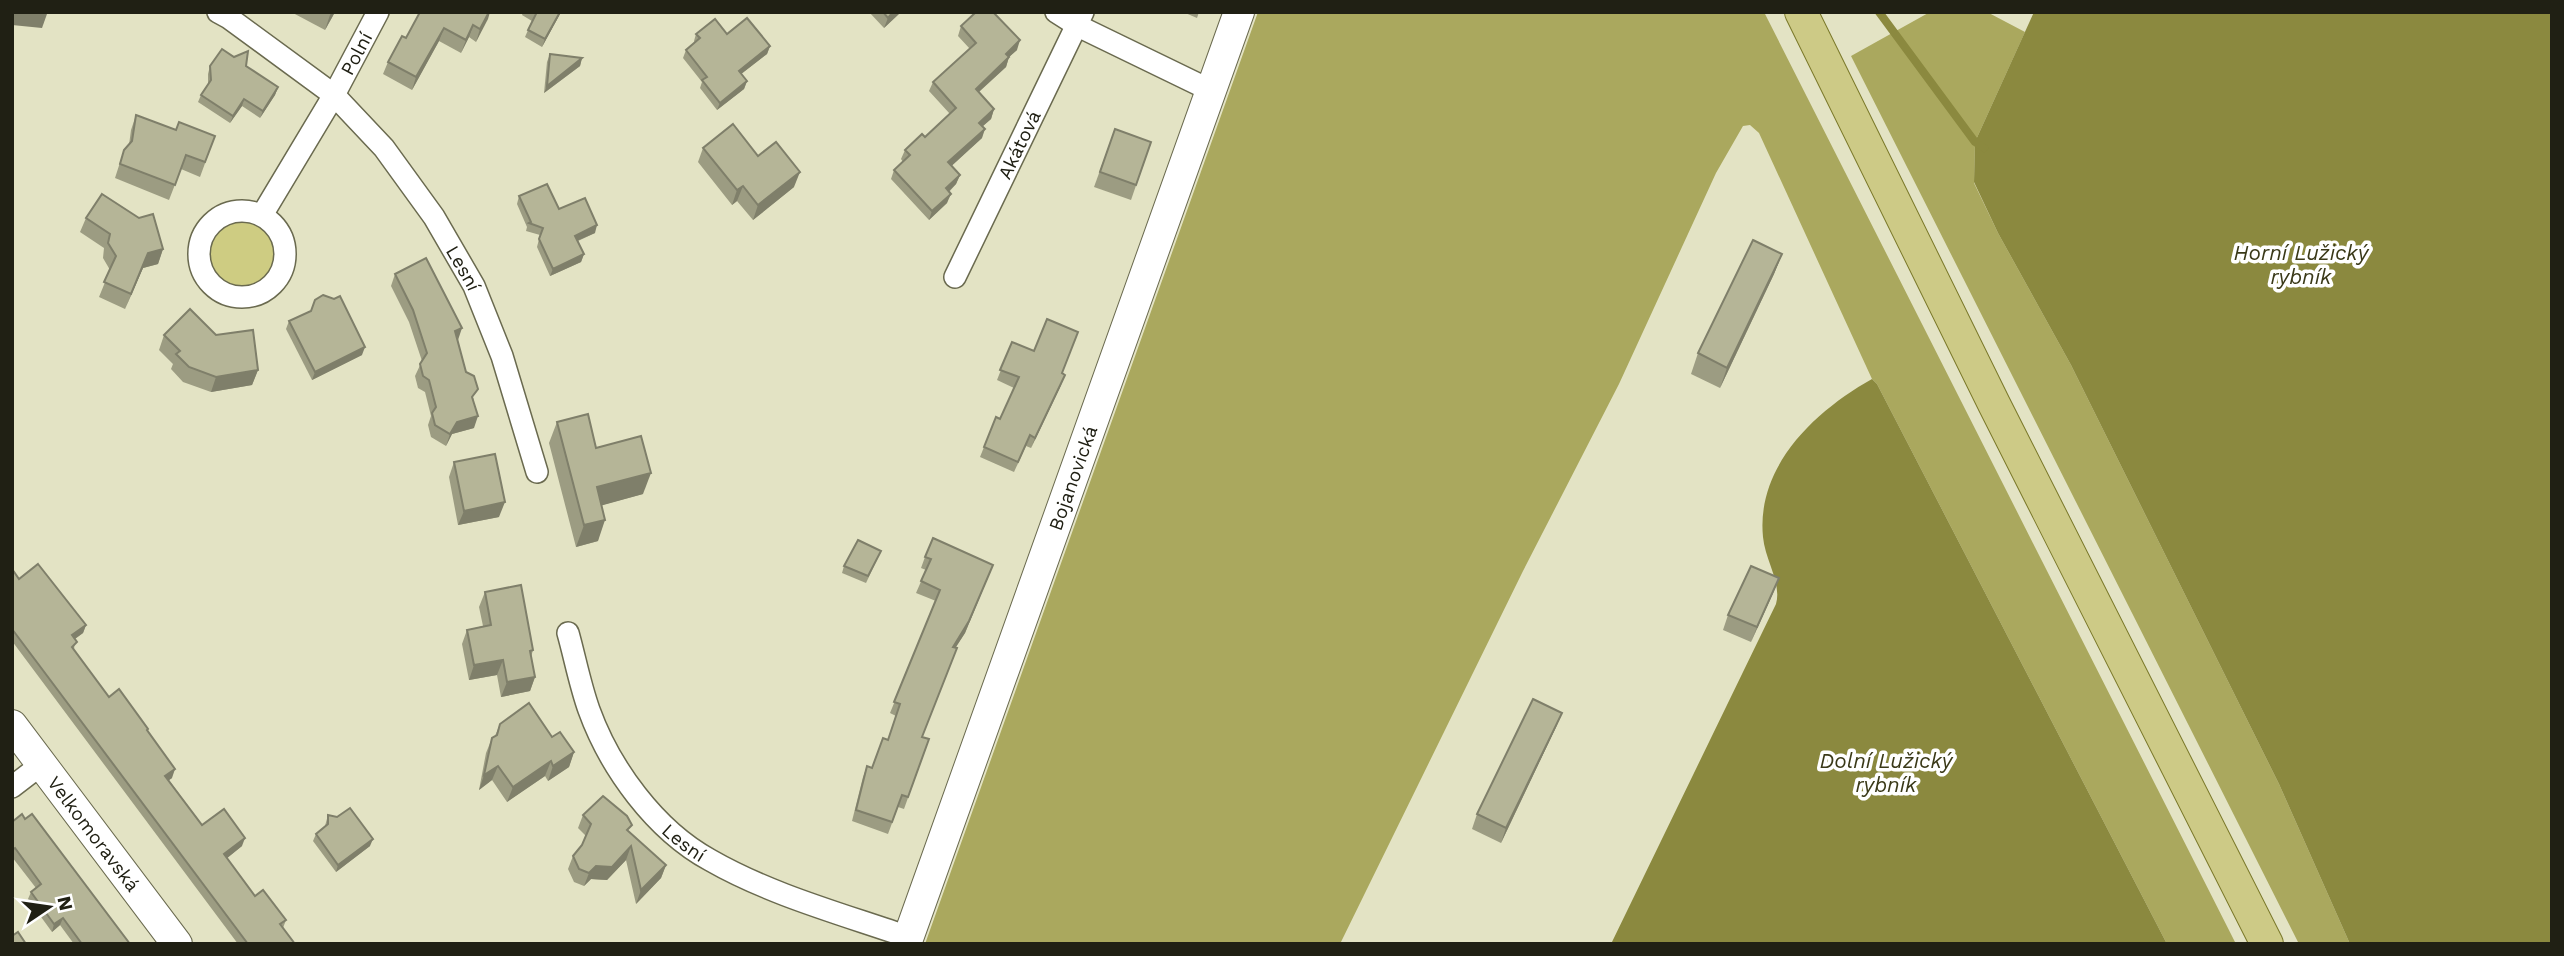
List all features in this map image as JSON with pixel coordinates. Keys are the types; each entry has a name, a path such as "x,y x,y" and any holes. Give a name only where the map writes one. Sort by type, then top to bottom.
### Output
{"main road":[{"path":"1801,12 1994,404 2267,944"}],"street":[{"name":"Lesní","path":"218,12 334,95 384,148 434,217 474,286 502,356 537,472"},
{"name":"Polní","path":"334,95 378,12"},
{"path":"1056,12 1080,19 1212,91"},
{"name":"Bojanovická","path":"907,940 1239,12"},
{"name":"Akátová","path":"955,277 1080,19"},
{"path":"262,215 334,95"},
{"path":"248,211 262,215 275,226 283,239 284,265 278,279 268,290 251,297 236,298 221,293 204,277 198,257 200,242 206,229 217,218 231,212 248,211"},
{"name":"Lesní","path":"568,633 589,709 604,743 621,773 649,809 677,837 708,860 760,885 907,940"},
{"name":"Velkomoravská","path":"12,725 177,944"},
{"path":"12,787 43,764"}],"shaded area":[{"path":"1258,12 1764,12 2236,944 2167,944 1877,384 1872,379 1759,133 1750,125 1743,126 1716,173 1619,384 1523,571 1340,944 925,944"},
{"path":"1930,12 1987,12 2025,32 1975,142 1974,183 1998,233 2071,365 2279,784 2350,944 2299,944 1851,56"},
{"path":"250,218 269,228 277,240 277,268 269,280 257,288 236,290 217,280 209,268 207,247 217,228 229,220"}],"water":[{"name":"Horní Lužický rybník","path":"2034,12 2552,12 2552,944 2350,944 2279,784 2071,365 1998,233 1974,182 1975,142"},
{"name":"Dolní Lužický rybník","path":"1872,379 1877,384 2167,944 1611,944 1776,604 1777,588 1764,546 1763,511 1779,464 1811,424 1830,407"}],"building":[{"path":"420,12 489,12 480,29 473,25 466,40 444,28 416,77 388,62 402,36 406,38"},
{"path":"534,12 560,12 545,39 528,30 536,14"},
{"path":"976,12 993,12 1020,40 1006,54 1009,57 976,89 994,109 979,123 985,129 948,162 960,175 946,188 951,194 932,211 894,170 910,155 905,150 922,134 925,137 956,108 933,82 976,43 961,26"},
{"path":"747,18 770,46 739,71 747,81 720,103 702,80 707,77 686,50 700,38 696,34 715,19 727,34"},
{"path":"222,49 234,57 248,51 246,66 278,87 263,111 244,99 233,116 201,95 211,80 210,66"},
{"path":"550,54 582,58 547,86"},
{"path":"136,115 176,130 179,122 215,136 205,162 186,155 175,185 120,164 124,150 132,141"},
{"path":"733,124 758,156 776,142 800,172 758,205 743,186 737,190 703,148"},
{"path":"1115,129 1151,142 1136,185 1100,172"},
{"path":"547,184 559,209 585,198 597,225 575,236 584,254 553,269 539,239 543,228 529,223 531,222 519,196"},
{"path":"102,194 139,218 153,214 163,249 148,253 131,294 104,282 116,256 108,243 110,234 86,218"},
{"path":"1753,240 1782,254 1727,368 1698,353"},
{"path":"426,258 462,328 455,331 466,372 474,376 478,389 472,397 478,416 457,422 450,434 435,425 432,413 436,407 429,380 423,376 420,364 427,353 413,310 395,274"},
{"path":"323,295 334,299 340,296 365,347 315,372 289,321 311,311 315,300"},
{"path":"190,309 216,335 253,330 258,370 216,377 189,367 176,354 180,351 164,335"},
{"path":"1047,319 1078,332 1062,373 1065,375 1035,438 1030,435 1018,462 984,447 996,417 1000,419 1019,377 1000,370 1012,342 1034,351"},
{"path":"588,414 596,448 641,436 651,473 597,487 605,520 584,525 557,422"},
{"path":"495,454 505,502 464,511 454,462"},
{"path":"933,538 993,565 969,621 953,647 957,648 922,737 929,739 908,797 902,795 892,822 856,810 867,766 872,768 883,738 888,740 900,704 894,702 940,590 921,581 931,559 925,557"},
{"path":"858,540 881,551 868,576 844,566"},
{"path":"38,564 86,625 72,635 77,642 72,647 109,697 119,689 175,769 165,776 202,825 224,809 245,838 224,854 255,896 263,890 286,920 280,924 295,944 248,944 12,629 12,569 19,579"},
{"path":"1751,566 1779,578 1757,627 1728,615"},
{"path":"521,585 535,677 507,682 503,660 474,665 467,630 491,625 485,592"},
{"path":"1533,699 1562,713 1506,828 1477,814"},
{"path":"529,703 552,737 560,732 574,752 553,766 551,761 513,787 498,766 484,775 492,738 497,735 500,724"},
{"path":"603,796 627,816 632,825 627,830 666,865 641,890 631,846 612,867 596,866 589,873 579,869 573,856 582,845 591,824 583,815"},
{"path":"350,808 373,839 338,865 316,834 328,824 328,815 337,817"},
{"path":"22,814 25,819 32,814 130,944 82,944 63,918 54,924 31,892 41,884 15,848 12,850 12,822"},
{"path":"18,932 26,944 12,944 12,936"}],"waterway":[{"path":"1879,12 1975,142 1984,148"}]}
